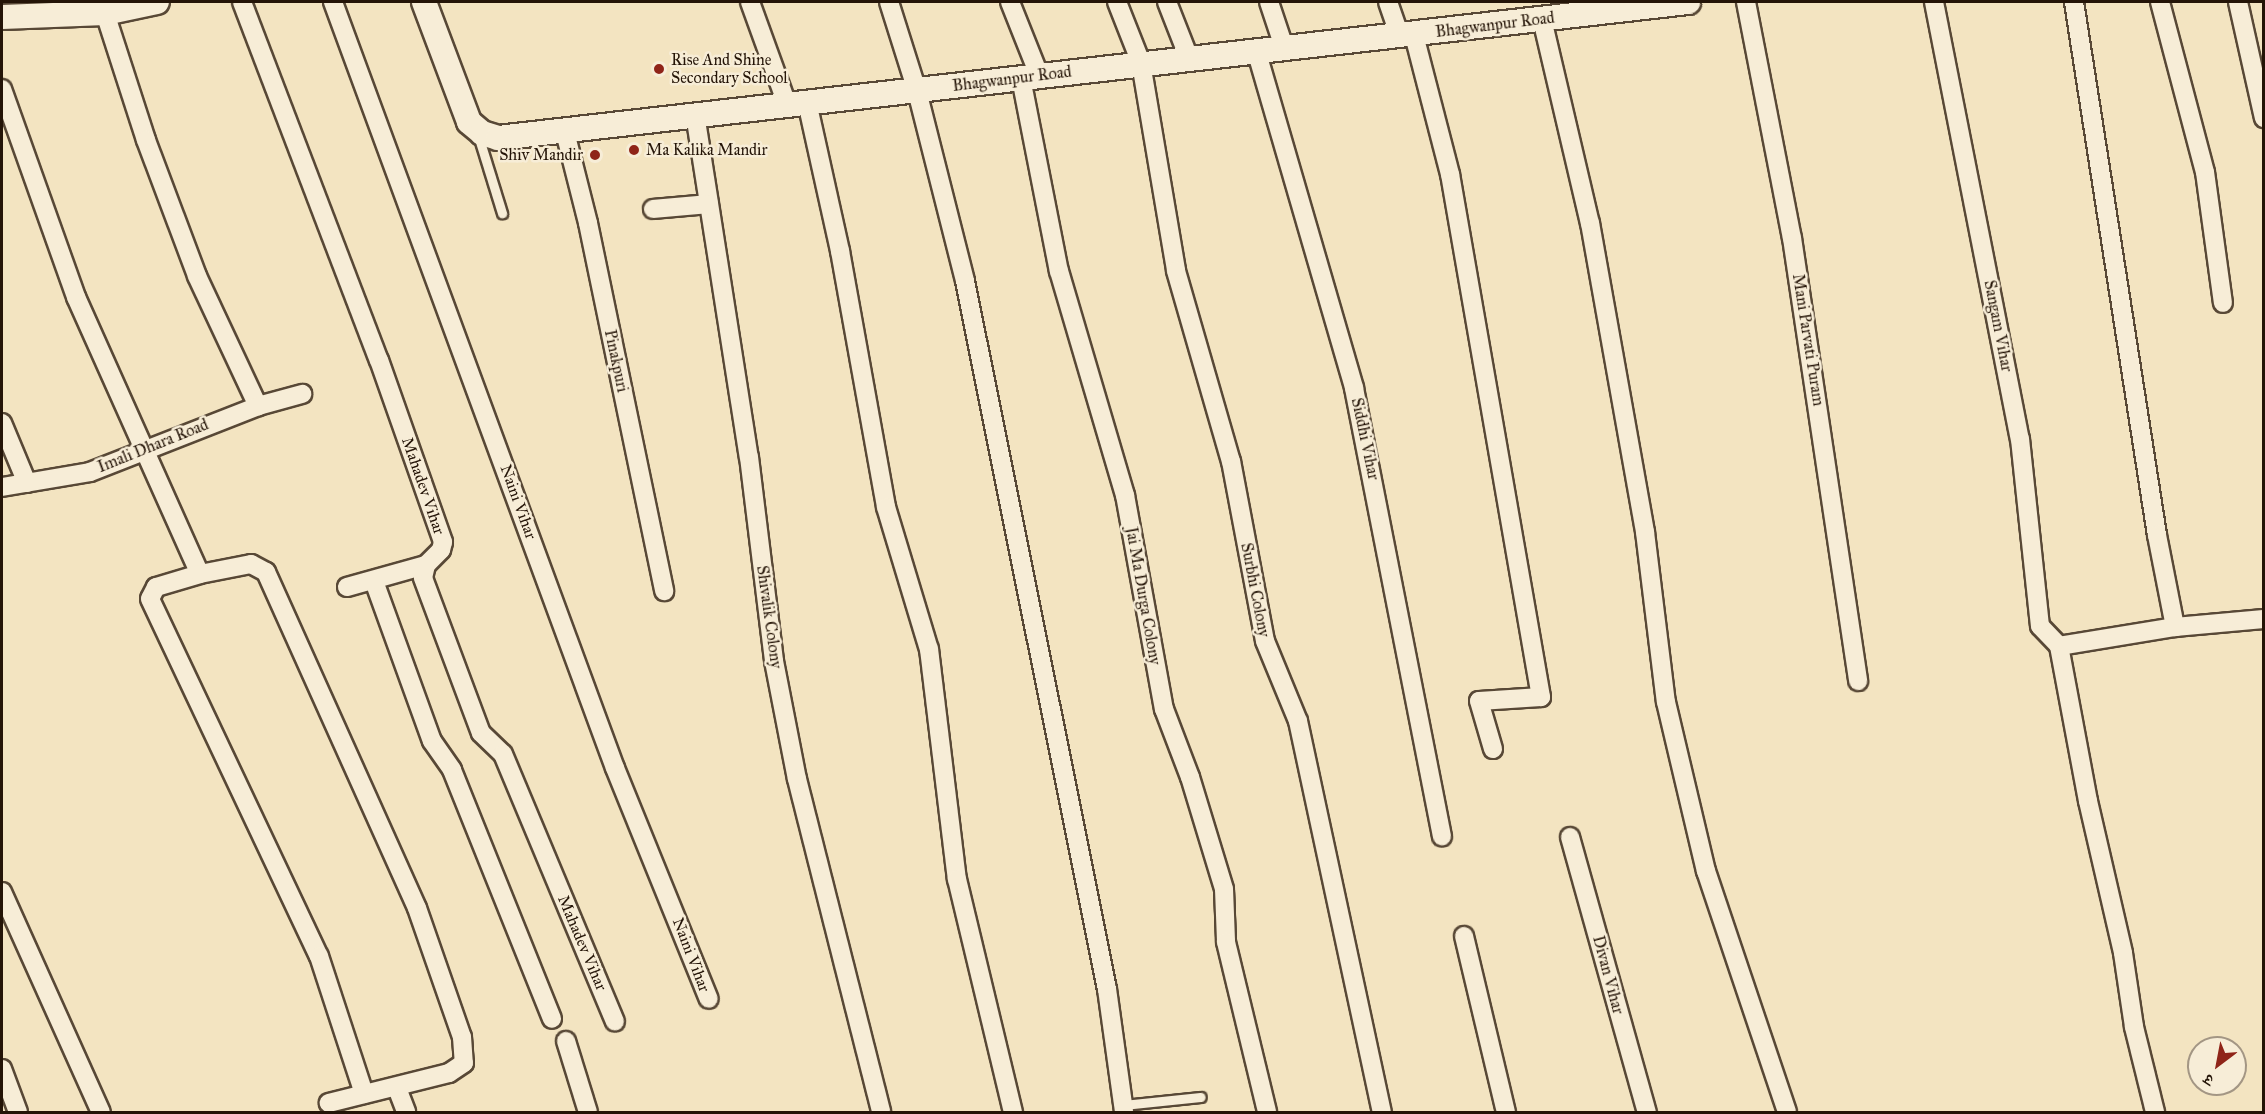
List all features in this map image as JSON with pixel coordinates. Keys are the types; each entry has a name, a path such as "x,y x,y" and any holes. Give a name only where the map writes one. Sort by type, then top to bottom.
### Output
{"street":[{"name":"Mahadev Vihar","path":"242,2 380,360 443,542 441,550 426,565 423,578 481,733 503,754 615,1022"},
{"name":"Naini Vihar","path":"333,2 615,768 709,999"},
{"path":"424,2 469,122 476,129"},
{"path":"750,2 797,103 840,251 886,507 929,649 957,879 1013,1113"},
{"path":"889,2 917,91 965,281 1107,989 1124,1109"},
{"name":"Jai Ma Durga Colony","path":"1010,2 1030,77 1059,271 1125,495 1164,709 1224,889 1226,942 1268,1113"},
{"name":"Surbhi Colony","path":"1117,2 1141,63 1176,271 1231,460 1265,641 1298,721 1382,1113"},
{"path":"1167,2 1189,58"},
{"path":"1269,2 1284,47"},
{"path":"1388,2 1407,36 1450,174 1541,697 1479,701 1493,749"},
{"name":"Bhagwanpur Road","path":"476,129 498,138 565,132 695,114 917,91 1141,63 1407,36 1547,13 1688,2"},
{"name":"Mani Parvati Puram","path":"1746,2 1792,238 1858,681"},
{"name":"Sangam Vihar","path":"1934,2 2020,439 2040,626 2059,646"},
{"path":"2074,2 2157,535 2175,627"},
{"path":"2160,2 2205,172 2223,303"},
{"path":"2238,2 2264,118"},
{"path":"2,17 105,13 143,3"},
{"path":"105,13 146,140 197,276 258,406"},
{"path":"1547,13 1590,223 1646,532 1666,702 1706,871 1787,1113"},
{"name":"Siddhi Vihar","path":"1256,50 1354,388 1442,836"},
{"path":"2,89 76,297 143,454 200,574"},
{"name":"Shivalik Colony","path":"695,114 749,457 778,683 797,779 881,1113"},
{"name":"Pinakpuri","path":"565,132 588,223 663,591"},
{"path":"653,209 709,204"},
{"name":"Imali Dhara Road","path":"2,487 90,472 143,454 258,406 302,394"},
{"path":"2,423 27,483"},
{"path":"329,1103 449,1074 464,1063 462,1037 417,908 266,572 251,564 200,574 156,587 150,599 319,956 364,1094"},
{"path":"346,587 426,565"},
{"path":"374,581 432,741 452,770 552,1019"},
{"path":"2155,1113 2134,1027 2123,953 2088,801 2059,646 2175,627 2264,619"},
{"name":"Divan Vihar","path":"1570,837 1647,1113"},
{"path":"2,892 101,1113"},
{"path":"1464,936 1506,1113"},
{"path":"566,1041 588,1113"},
{"path":"2,1069 18,1113"},
{"path":"397,1088 406,1113"}],"lane":[{"path":"476,129 502,213"},
{"path":"1124,1109 1201,1097"}],"place":[{"name":"Rise And Shine Secondary School","path":"659,69"},
{"name":"Ma Kalika Mandir","path":"634,150"},
{"name":"Shiv Mandir","path":"595,155"}]}
